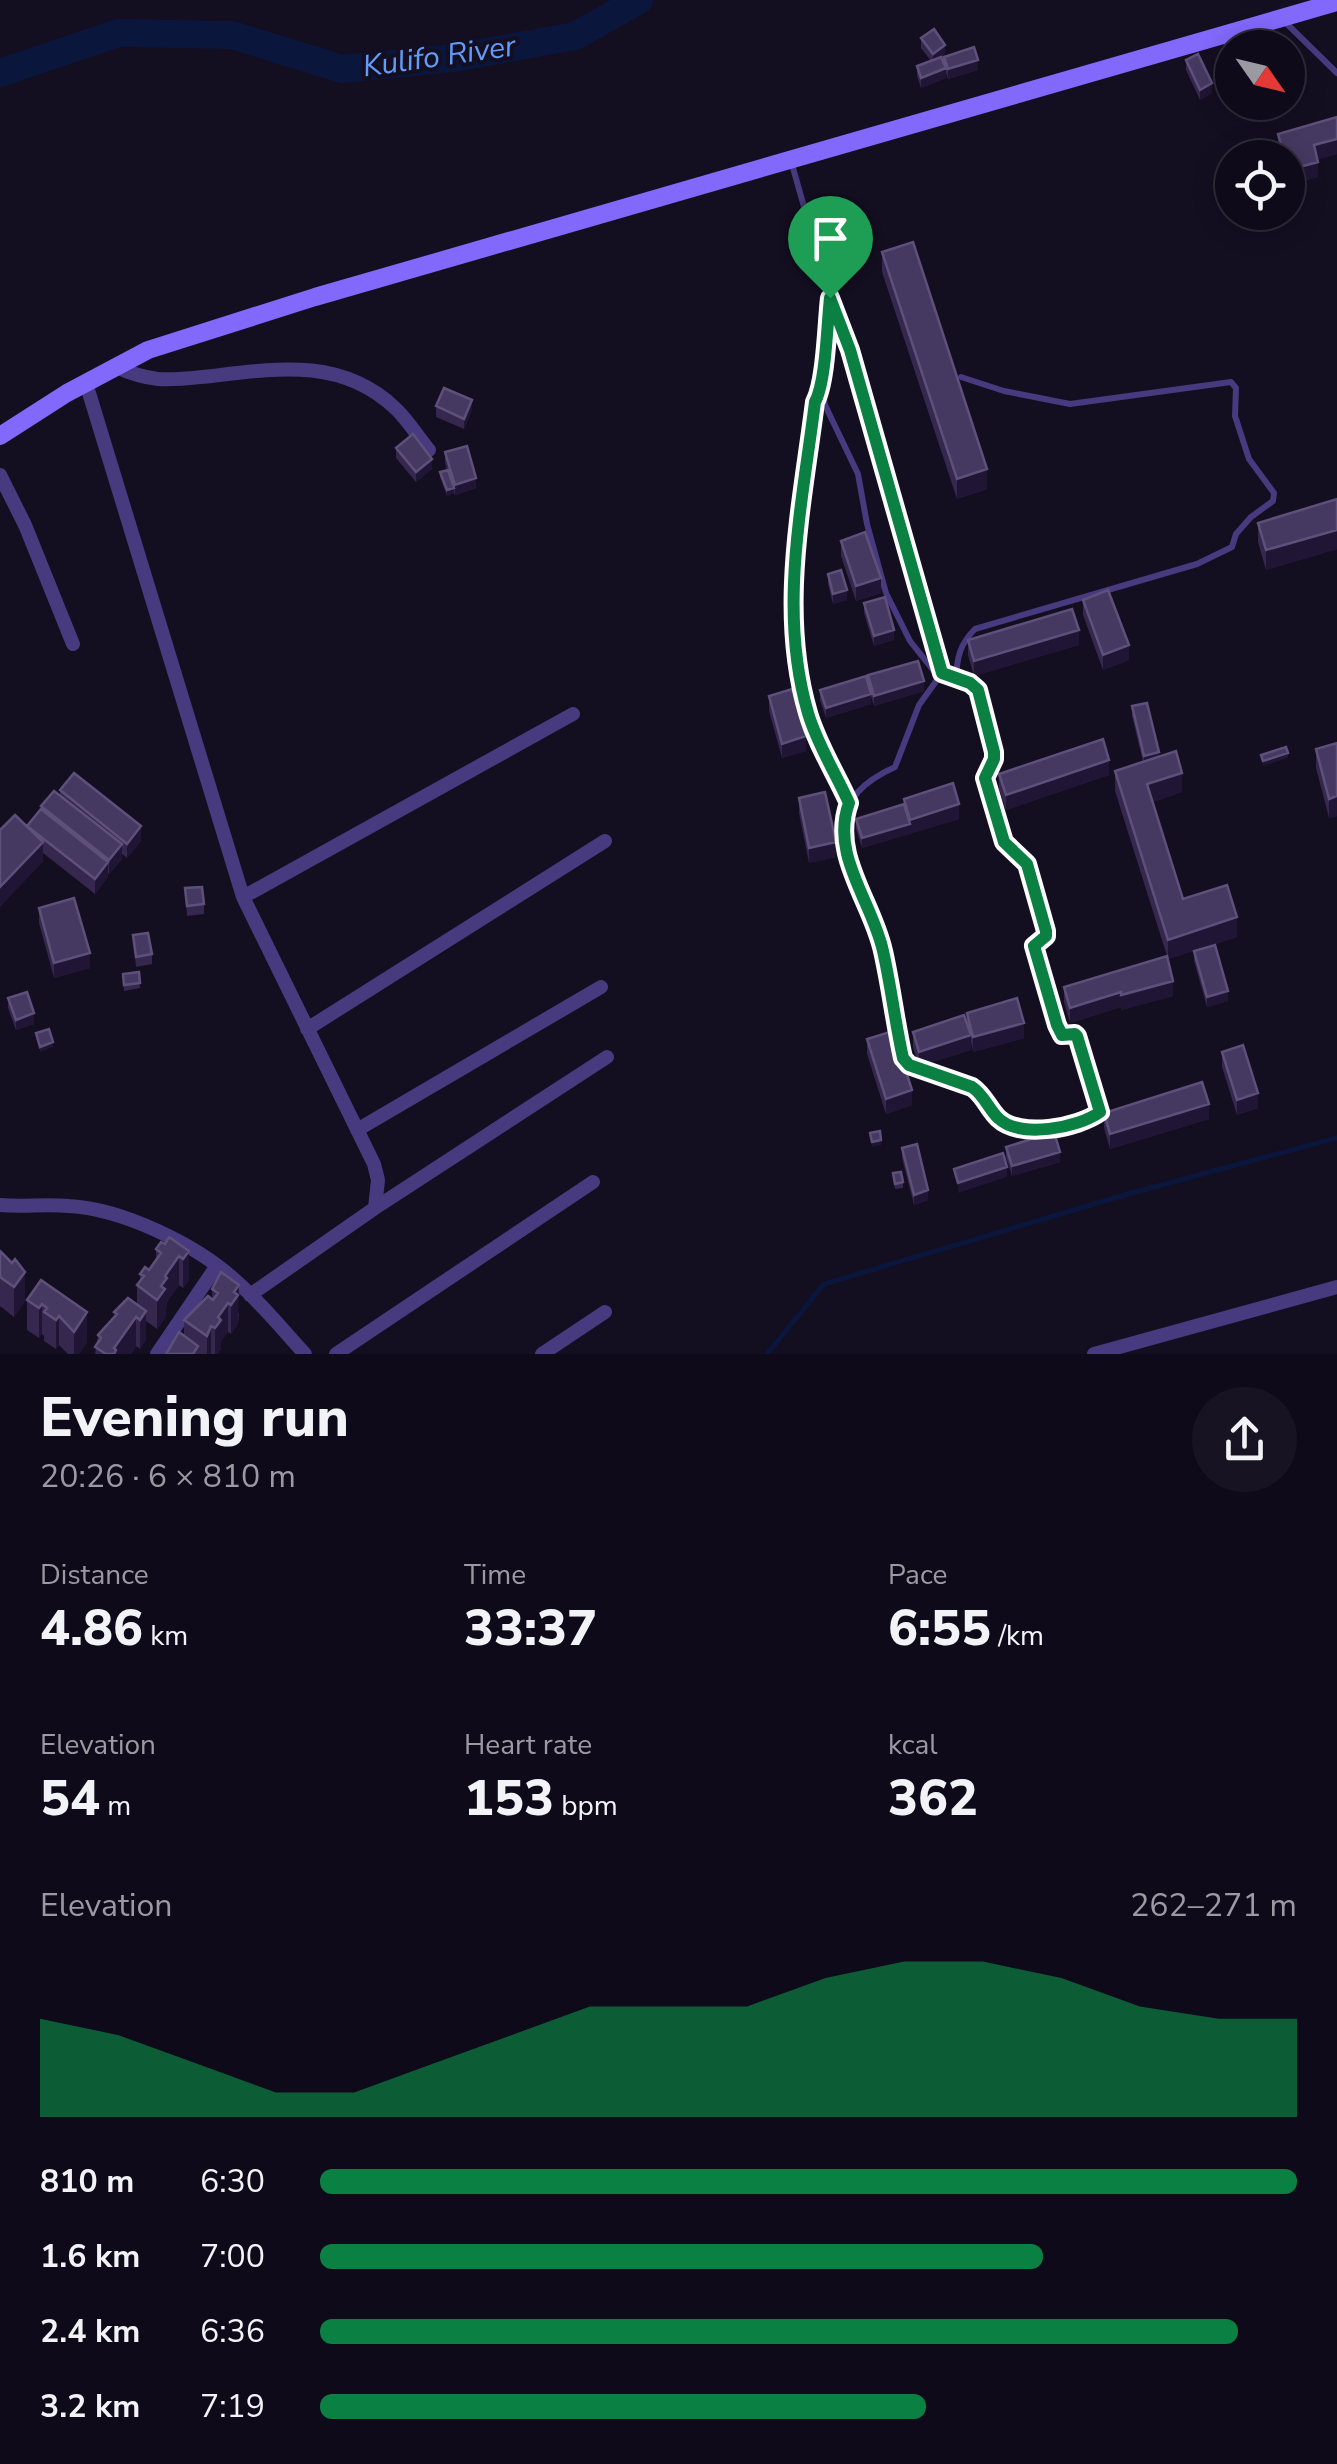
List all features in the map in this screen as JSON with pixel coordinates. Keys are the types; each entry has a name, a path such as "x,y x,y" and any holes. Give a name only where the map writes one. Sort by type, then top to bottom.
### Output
{"street":[{"path":"0,436 114,366 148,350 315,297 1337,2"},
{"path":"114,366 142,379 175,380 300,367 344,377 367,386 396,409 429,450"},
{"path":"86,383 243,896 357,1130 378,1180 375,1208"},
{"path":"0,475 25,525 73,644"},
{"path":"243,896 574,714"},
{"path":"307,1029 606,841"},
{"path":"357,1130 602,987"},
{"path":"250,1295 375,1208 607,1058"},
{"path":"336,1354 593,1182"},
{"path":"0,1205 70,1206 126,1216 235,1279 305,1354"},
{"path":"157,1354 216,1267"},
{"path":"1094,1354 1337,1287"},
{"path":"542,1354 605,1312"}],"lane":[{"path":"1282,19 1337,74"},
{"path":"791,160 942,673"},
{"path":"830,298 820,374 822,388 836,432 858,474 886,593 910,641 933,670 942,673 956,678 978,690 994,759 985,778 1004,842 1027,864 1046,931 1034,950 1057,1025 1062,1035 1077,1036 1100,1112 1050,1130 1008,1124 972,1087 918,1069 903,1058 882,948 845,850 842,822 849,803 860,786 895,767 919,705 942,673"},
{"path":"956,678 963,642 975,629 1220,554 1232,547 1236,534 1251,518 1273,502 1274,493 1249,460 1235,416 1236,388 1231,382 1070,404 1004,392 961,377"},
{"path":"822,388 815,402 798,526 793,645 808,716 849,803"}],"building":[{"path":"934,29 945,45 933,54 921,38"},
{"path":"974,47 978,60 948,69 944,57"},
{"path":"1198,54 1212,83 1200,90 1186,60"},
{"path":"941,57 946,68 921,78 917,66"},
{"path":"1337,117 1337,139 1314,145 1318,162 1305,165 1305,140 1280,140 1278,134"},
{"path":"913,242 987,469 957,479 882,252"},
{"path":"444,388 472,400 464,419 436,406"},
{"path":"413,434 432,459 416,472 396,448"},
{"path":"467,446 476,478 455,485 445,452"},
{"path":"448,470 454,488 447,490 440,472"},
{"path":"1337,499 1337,530 1266,550 1258,523"},
{"path":"865,532 881,578 856,586 841,541"},
{"path":"841,570 847,590 833,594 828,574"},
{"path":"1108,590 1129,645 1103,655 1083,600"},
{"path":"885,597 894,630 874,636 864,603"},
{"path":"1072,609 1079,630 974,661 968,640"},
{"path":"918,661 924,681 874,696 868,675"},
{"path":"866,676 871,694 826,708 820,690"},
{"path":"792,689 806,736 782,744 769,696"},
{"path":"1147,703 1159,752 1144,756 1132,706"},
{"path":"1103,739 1109,760 1006,795 999,774"},
{"path":"1337,743 1337,796 1329,799 1316,749"},
{"path":"1286,747 1288,753 1263,761 1261,755"},
{"path":"1176,751 1182,773 1147,784 1183,899 1227,885 1237,917 1168,940 1115,771"},
{"path":"74,773 141,826 127,844 60,790"},
{"path":"953,783 959,804 910,820 904,799"},
{"path":"54,791 122,844 109,860 41,806"},
{"path":"825,792 836,842 809,848 799,798"},
{"path":"904,804 910,824 862,838 856,819"},
{"path":"41,809 108,862 95,879 27,826"},
{"path":"15,815 43,842 0,887 0,830"},
{"path":"202,887 204,904 187,906 185,888"},
{"path":"74,898 90,953 54,963 39,908"},
{"path":"148,933 152,954 136,957 133,935"},
{"path":"1215,945 1228,991 1207,997 1194,951"},
{"path":"1167,956 1173,981 1070,1008 1064,987"},
{"path":"139,972 140,983 124,985 123,974"},
{"path":"27,992 34,1013 16,1020 8,998"},
{"path":"1017,998 1024,1023 973,1037 967,1013"},
{"path":"964,1015 971,1035 919,1052 913,1032"},
{"path":"49,1029 53,1042 40,1047 36,1033"},
{"path":"893,1031 912,1090 886,1099 867,1039"},
{"path":"1243,1045 1258,1093 1237,1100 1222,1052"},
{"path":"1202,1082 1209,1104 1110,1134 1104,1113"},
{"path":"880,1131 881,1140 872,1142 870,1133"},
{"path":"1054,1132 1060,1152 1012,1166 1006,1147"},
{"path":"917,1144 928,1190 914,1195 902,1148"},
{"path":"1003,1153 1007,1167 958,1183 954,1169"},
{"path":"901,1172 903,1182 895,1184 893,1173"},
{"path":"169,1237 189,1251 183,1259 179,1256 165,1276 161,1286 165,1289 157,1300 137,1285 145,1267 149,1270 161,1253 156,1249"},
{"path":"0,1251 12,1263 15,1259 25,1272 14,1287 0,1277"},
{"path":"221,1272 239,1285 234,1292 238,1295 231,1305 228,1303 218,1317 221,1320 215,1328 211,1326 207,1336 184,1320 208,1296 213,1300 218,1293 212,1289"},
{"path":"41,1280 87,1312 74,1332 59,1316 56,1320 44,1312 47,1308 42,1304 39,1308 27,1300"},
{"path":"128,1298 146,1311 140,1320 136,1317 114,1348 114,1354 106,1354 95,1347 101,1338 98,1335"},
{"path":"179,1332 198,1346 193,1354 166,1354"}],"waterway":[{"name":"Kulifo River","path":"0,73 118,33 232,35 342,69 453,58 575,36 639,0"},
{"path":"767,1354 824,1284 1128,1194 1337,1138"}],"route":[{"path":"830,298 850,350 942,673 970,683 978,690 983,705 994,752 985,778 1004,842 1027,864 1046,931 1046,936 1034,946 1057,1025 1062,1035 1077,1036 1100,1112 1068,1126 1050,1130 1008,1124 972,1087 909,1065 903,1058 882,948 845,850 842,822 849,803 808,716 793,645 798,526 815,402 822,388 820,374 830,298"}]}
